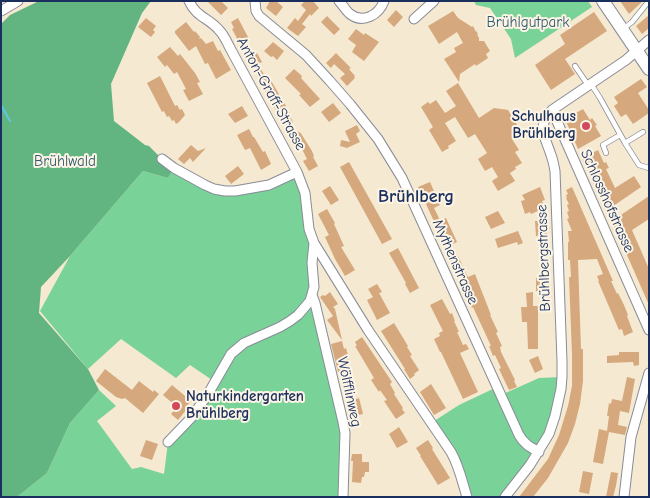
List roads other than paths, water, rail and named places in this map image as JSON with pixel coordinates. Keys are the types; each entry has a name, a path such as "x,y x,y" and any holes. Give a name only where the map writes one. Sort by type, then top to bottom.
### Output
{"main road":[{"path":"603,1 649,69"}],"street":[{"path":"1,10 18,1"},
{"name":"Anton-Graff-Strasse","path":"189,1 197,13 219,29 297,172 305,193 309,229 314,243"},
{"name":"Mythenstrasse","path":"255,1 256,11 259,16 306,55 350,104 378,139 402,178 522,442 539,452"},
{"path":"339,1 350,14 362,18 368,18 377,12 382,7 384,1"},
{"path":"414,19 434,1"},
{"path":"552,110 626,60 649,40"},
{"name":"Brühlbergstrasse","path":"505,497 530,465 549,434 555,416 562,378 555,171 552,156 542,132 544,120 552,110"},
{"name":"Schlosshofstrasse","path":"552,110 649,330"},
{"path":"162,159 205,185 225,191 269,185 297,172"},
{"path":"314,243 368,330 451,452 456,461 467,497"},
{"name":"Wölfflinweg","path":"314,243 312,263 314,287 312,295 344,422 343,497"},
{"path":"168,442 191,418 208,394 231,354 244,343 290,321 304,308 312,295"},
{"path":"624,497 631,437 649,373"}],"lane":[{"path":"622,30 632,22 649,1"},
{"path":"575,66 600,98 625,144 639,165 649,168"},
{"path":"625,144 643,132"},
{"path":"606,153 603,145 620,135"}],"waterway":[{"path":"1,105 10,121"}],"place":[{"name":"Schulhaus Brühlberg","path":"586,126"},
{"name":"Naturkindergarten Brühlberg","path":"176,406"}],"district":[{"name":"Brühlberg","path":"416,197"}],"park label":[{"name":"Brühlgutpark","path":"528,23"},
{"name":"Brühlwald","path":"65,162"}]}
